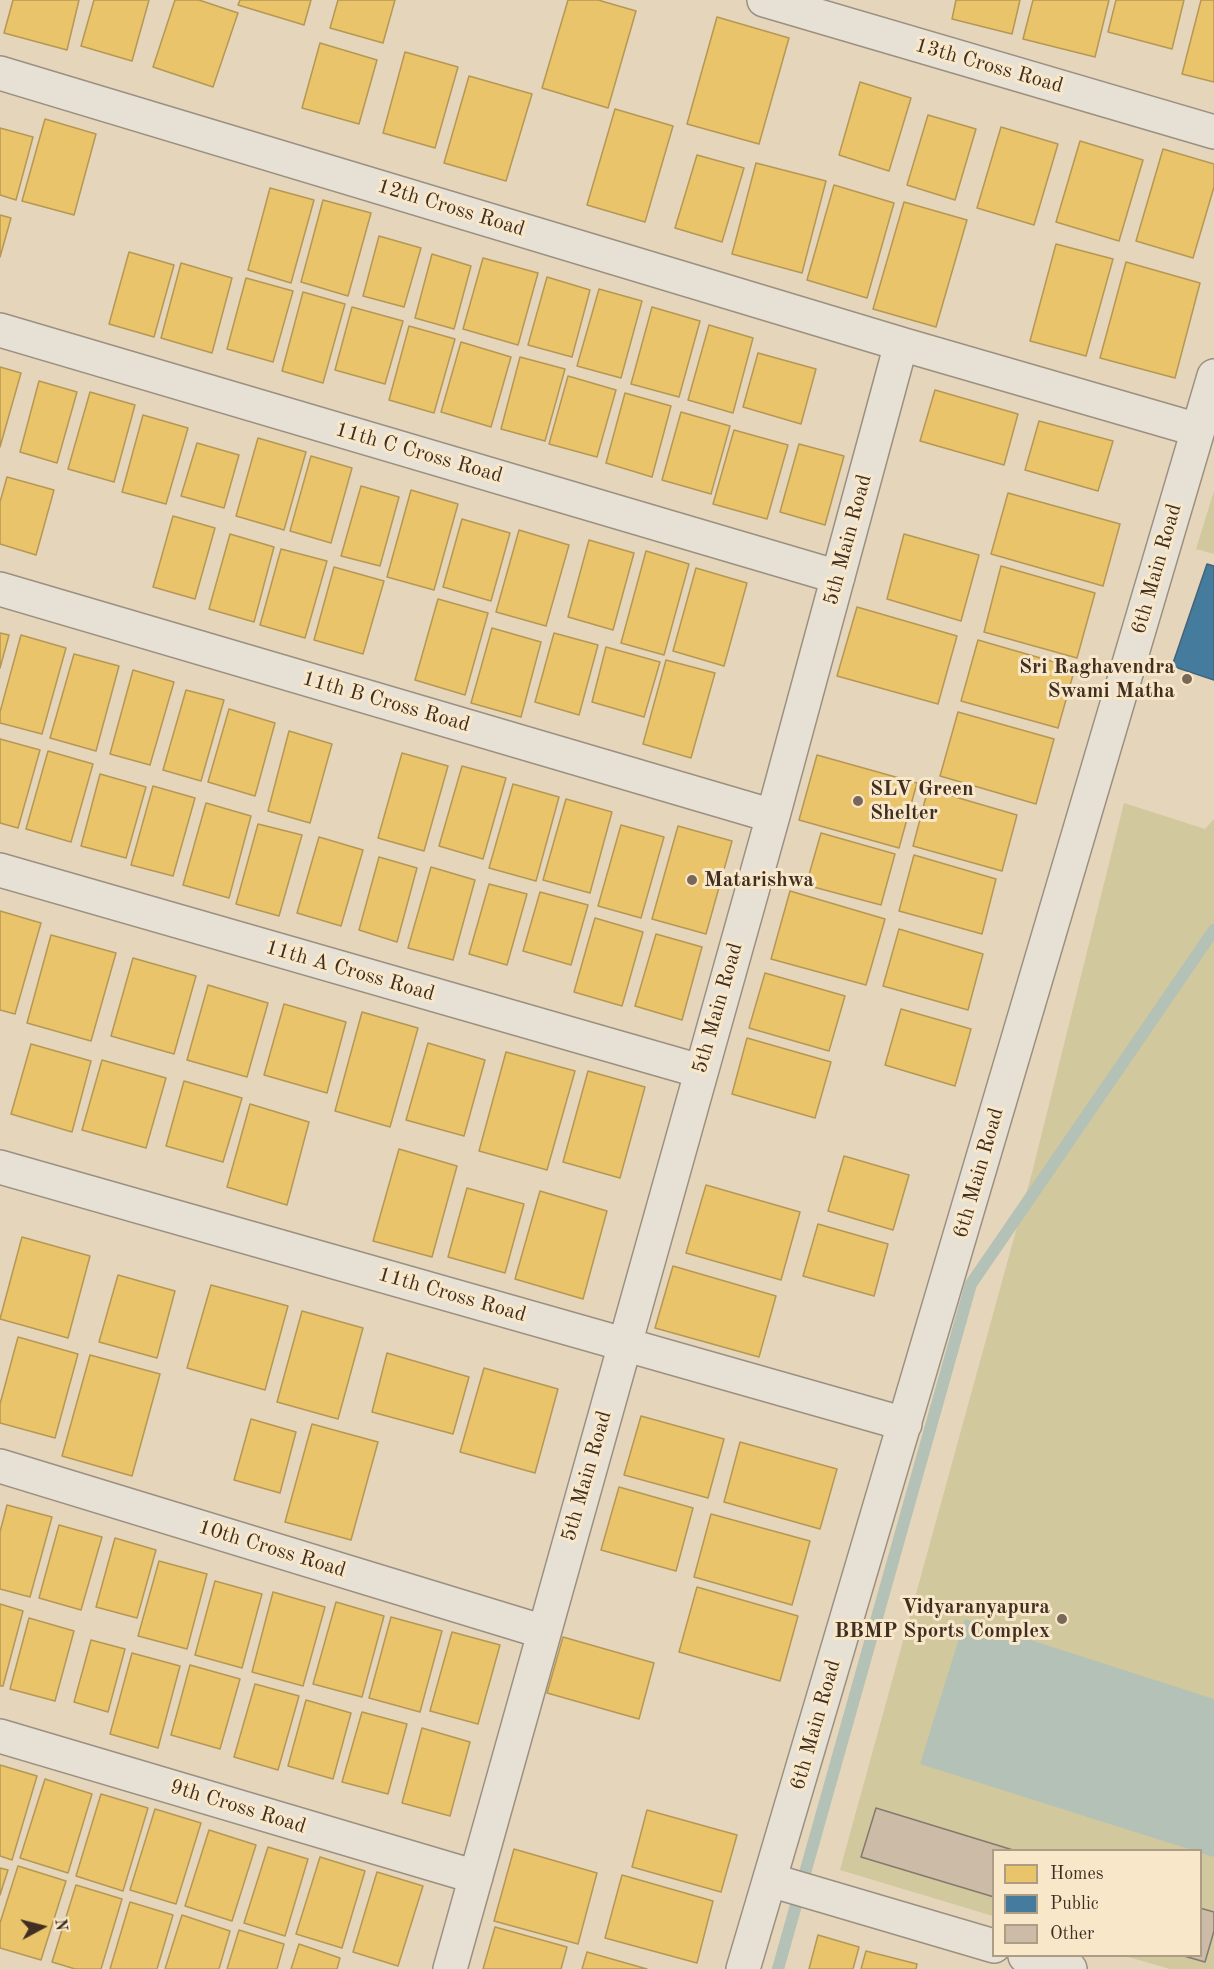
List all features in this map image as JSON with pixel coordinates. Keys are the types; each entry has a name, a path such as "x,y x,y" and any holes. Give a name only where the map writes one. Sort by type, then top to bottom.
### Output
{"street":[{"name":"13th Cross Road","path":"764,0 1214,132"},
{"name":"12th Cross Road","path":"0,72 901,344"},
{"name":"11th C Cross Road","path":"0,330 838,577"},
{"path":"901,344 1198,430"},
{"name":"5th Main Road","path":"450,1969 773,816 901,344"},
{"name":"6th Main Road","path":"744,1969 1214,376"},
{"name":"11th B Cross Road","path":"0,589 773,816"},
{"name":"11th A Cross Road","path":"0,870 700,1071"},
{"name":"11th Cross Road","path":"0,1167 904,1424"},
{"name":"10th Cross Road","path":"0,1466 544,1632"},
{"name":"9th Cross Road","path":"0,1736 476,1877"},
{"path":"770,1880 992,1946"},
{"path":"1028,1957 1070,1969"}],"shaded area":[{"path":"1214,491 1214,554 1196,549"},
{"name":"Vidyaranyapura BBMP Sports Complex","path":"1124,803 1205,829 1214,819 1214,1969 1170,1969 1128,1957 1202,1957 1202,1849 992,1849 992,1916 840,1870 1033,1169"},
{"path":"965,1619 1214,1699 1214,1857 1202,1853 1202,1849 1189,1849 920,1764"}],"building: Homes":[{"path":"13,0 79,0 67,50 4,33"},
{"path":"94,0 149,0 132,61 81,46"},
{"path":"175,0 199,0 238,13 213,87 153,67"},
{"path":"240,0 311,0 304,25 238,5"},
{"path":"338,0 395,0 383,43 330,28"},
{"path":"568,0 598,0 636,11 608,108 542,88"},
{"path":"956,0 1020,0 1012,34 952,19"},
{"path":"1033,0 1109,0 1095,57 1023,39"},
{"path":"1116,0 1184,0 1172,49 1108,32"},
{"path":"1201,0 1214,0 1214,82 1182,74"},
{"path":"717,17 789,38 759,144 687,124"},
{"path":"320,43 377,60 359,124 302,108"},
{"path":"405,52 458,67 435,148 383,133"},
{"path":"469,76 532,94 506,181 444,163"},
{"path":"860,82 911,98 889,171 839,155"},
{"path":"615,109 673,126 645,222 587,205"},
{"path":"928,115 976,129 955,200 907,185"},
{"path":"45,119 96,134 74,215 22,201"},
{"path":"1001,127 1058,144 1034,225 977,208"},
{"path":"0,128 33,137 16,200 0,195"},
{"path":"1080,141 1143,160 1119,241 1056,222"},
{"path":"1163,149 1214,164 1214,187 1193,258 1136,241"},
{"path":"697,155 744,168 722,242 675,228"},
{"path":"756,163 826,181 802,273 732,254"},
{"path":"834,185 894,203 867,298 807,280"},
{"path":"270,188 314,200 291,283 248,270"},
{"path":"323,200 371,213 348,296 301,282"},
{"path":"904,202 967,220 936,327 873,309"},
{"path":"0,215 11,218 0,257"},
{"path":"379,236 421,248 404,307 363,296"},
{"path":"1056,244 1113,259 1086,356 1030,341"},
{"path":"129,252 174,265 154,337 109,324"},
{"path":"432,254 471,266 454,329 415,318"},
{"path":"483,258 538,273 518,345 463,329"},
{"path":"1126,262 1200,283 1175,378 1100,358"},
{"path":"181,263 232,278 212,353 161,338"},
{"path":"547,277 590,290 572,357 528,345"},
{"path":"246,278 293,291 273,362 227,349"},
{"path":"599,289 642,301 621,378 577,366"},
{"path":"303,292 345,304 323,383 282,371"},
{"path":"352,307 403,321 385,384 335,370"},
{"path":"652,307 700,321 679,397 631,384"},
{"path":"709,325 753,338 733,413 688,400"},
{"path":"409,326 455,339 434,413 389,400"},
{"path":"461,342 511,357 491,427 441,412"},
{"path":"758,353 816,369 801,424 743,407"},
{"path":"520,357 565,369 545,441 501,429"},
{"path":"0,367 21,373 0,447"},
{"path":"568,376 616,390 597,457 549,444"},
{"path":"39,381 77,392 57,463 20,452"},
{"path":"935,390 1018,414 1004,465 920,441"},
{"path":"90,392 135,405 114,482 68,469"},
{"path":"625,393 671,406 652,477 606,463"},
{"path":"681,412 730,426 711,494 662,480"},
{"path":"143,415 188,428 166,504 122,492"},
{"path":"1039,421 1113,441 1098,491 1025,470"},
{"path":"734,430 788,445 767,519 713,504"},
{"path":"258,438 306,452 284,530 236,516"},
{"path":"197,443 239,455 224,508 181,496"},
{"path":"799,444 844,456 825,525 780,512"},
{"path":"311,456 352,468 331,543 290,531"},
{"path":"7,477 54,490 36,555 0,544 0,502"},
{"path":"361,486 399,497 380,566 341,556"},
{"path":"411,490 458,504 434,590 387,577"},
{"path":"1008,493 1120,524 1103,586 991,554"},
{"path":"173,516 215,528 195,599 153,587"},
{"path":"462,519 510,533 491,601 443,587"},
{"path":"519,530 569,545 546,626 496,612"},
{"path":"230,534 274,547 254,622 209,609"},
{"path":"904,534 979,555 961,621 887,599"},
{"path":"589,540 634,553 613,630 568,617"},
{"path":"281,549 327,561 305,638 260,625"},
{"path":"646,551 689,564 664,655 621,643"},
{"path":"1001,566 1095,593 1077,658 984,632"},
{"path":"334,567 384,581 363,654 314,640"},
{"path":"696,568 747,583 724,666 673,651"},
{"path":"438,599 488,613 465,695 415,680"},
{"path":"857,607 957,636 938,704 837,676"},
{"path":"492,628 541,642 521,717 471,703"},
{"path":"0,633 9,635 0,668"},
{"path":"554,633 598,645 579,715 535,702"},
{"path":"21,635 66,648 42,734 0,723 0,712"},
{"path":"978,640 1075,668 1058,728 961,701"},
{"path":"606,647 660,662 644,717 592,702"},
{"path":"74,654 119,666 96,751 50,738"},
{"path":"666,660 715,673 691,758 643,744"},
{"path":"133,670 174,682 150,765 110,754"},
{"path":"186,690 224,700 201,781 163,770"},
{"path":"229,709 275,723 255,796 208,782"},
{"path":"958,712 1054,739 1036,804 940,776"},
{"path":"289,731 332,744 310,823 268,811"},
{"path":"0,739 40,750 18,828 0,823"},
{"path":"48,751 93,764 71,842 26,829"},
{"path":"402,753 448,766 424,851 378,838"},
{"name":"SLV Green Shelter","path":"817,755 917,783 899,848 799,820"},
{"path":"462,766 506,778 483,859 439,846"},
{"path":"100,774 146,787 126,858 81,846"},
{"path":"513,784 559,797 536,881 489,868"},
{"path":"153,786 195,798 173,876 131,865"},
{"path":"928,789 1017,815 1002,871 913,846"},
{"path":"566,799 612,812 590,893 543,880"},
{"path":"206,803 251,816 229,898 183,885"},
{"path":"258,824 302,835 279,916 236,904"},
{"path":"621,825 664,837 641,918 598,906"},
{"name":"Matarishwa","path":"678,826 732,841 706,934 652,919"},
{"path":"821,833 895,854 881,905 806,885"},
{"path":"319,837 363,850 341,926 297,913"},
{"path":"914,855 996,879 982,934 899,911"},
{"path":"379,857 417,868 397,942 359,930"},
{"path":"431,867 475,880 453,960 408,948"},
{"path":"489,884 527,894 507,965 469,954"},
{"path":"790,891 885,919 866,985 771,959"},
{"path":"540,892 588,905 571,965 523,951"},
{"path":"0,911 41,923 15,1014 0,1010"},
{"path":"595,918 643,932 622,1006 574,992"},
{"path":"899,929 983,954 968,1010 883,986"},
{"path":"656,934 702,947 682,1020 635,1006"},
{"path":"51,935 116,953 91,1041 27,1023"},
{"path":"133,958 196,976 174,1054 111,1036"},
{"path":"765,973 845,996 829,1051 749,1028"},
{"path":"208,985 268,1003 247,1077 187,1060"},
{"path":"284,1004 346,1022 327,1093 264,1075"},
{"path":"901,1009 971,1029 955,1086 885,1065"},
{"path":"362,1012 418,1028 390,1127 335,1111"},
{"path":"747,1038 831,1062 815,1118 732,1094"},
{"path":"428,1043 485,1060 464,1136 406,1120"},
{"path":"31,1044 91,1061 72,1132 11,1114"},
{"path":"506,1052 575,1071 547,1170 479,1151"},
{"path":"102,1060 166,1078 146,1148 82,1130"},
{"path":"588,1071 645,1087 620,1178 563,1162"},
{"path":"184,1081 242,1098 223,1162 166,1146"},
{"path":"250,1104 309,1122 287,1205 227,1187"},
{"path":"399,1149 457,1166 432,1257 373,1241"},
{"path":"844,1156 909,1175 893,1230 828,1211"},
{"path":"706,1185 800,1212 781,1280 686,1253"},
{"path":"467,1188 524,1204 505,1273 448,1257"},
{"path":"540,1191 607,1211 583,1299 515,1279"},
{"path":"818,1224 888,1244 874,1296 803,1276"},
{"path":"22,1237 90,1256 68,1338 0,1319"},
{"path":"673,1266 776,1296 759,1357 655,1328"},
{"path":"118,1275 175,1291 157,1358 99,1342"},
{"path":"211,1285 288,1306 265,1390 187,1368"},
{"path":"302,1311 363,1328 338,1419 277,1402"},
{"path":"18,1337 78,1354 55,1438 0,1423 0,1404"},
{"path":"387,1353 469,1377 453,1434 372,1412"},
{"path":"90,1355 160,1374 132,1476 62,1456"},
{"path":"484,1368 558,1389 535,1473 460,1452"},
{"path":"641,1416 724,1439 708,1498 624,1475"},
{"path":"251,1419 296,1432 280,1493 234,1480"},
{"path":"312,1424 378,1442 351,1540 285,1522"},
{"path":"740,1442 837,1469 820,1529 724,1502"},
{"path":"619,1487 693,1508 676,1571 601,1550"},
{"path":"7,1505 52,1517 30,1597 0,1589 0,1532"},
{"path":"711,1514 810,1541 792,1605 694,1577"},
{"path":"59,1525 102,1537 81,1610 39,1598"},
{"path":"115,1538 156,1550 137,1618 96,1607"},
{"path":"159,1561 207,1574 187,1649 138,1636"},
{"path":"215,1581 262,1594 242,1668 195,1655"},
{"path":"697,1587 798,1616 780,1681 679,1652"},
{"path":"273,1592 325,1607 303,1686 252,1672"},
{"path":"336,1602 384,1616 362,1697 313,1684"},
{"path":"0,1604 23,1611 3,1686 0,1686"},
{"path":"391,1617 442,1631 420,1712 369,1698"},
{"path":"29,1618 74,1631 55,1701 10,1689"},
{"path":"452,1632 500,1645 478,1724 430,1711"},
{"path":"563,1637 654,1663 639,1719 547,1693"},
{"path":"91,1640 125,1649 108,1712 74,1702"},
{"path":"132,1653 180,1666 158,1748 110,1734"},
{"path":"190,1665 240,1679 220,1749 171,1735"},
{"path":"255,1684 299,1696 278,1770 234,1757"},
{"path":"306,1700 351,1713 333,1779 288,1766"},
{"path":"362,1712 407,1724 388,1794 342,1782"},
{"path":"422,1728 470,1742 450,1816 402,1803"},
{"path":"0,1765 37,1776 12,1860 0,1856"},
{"path":"45,1779 92,1794 68,1873 20,1858"},
{"path":"101,1794 148,1808 123,1891 76,1876"},
{"path":"155,1809 201,1823 176,1904 130,1890"},
{"path":"647,1810 737,1835 721,1892 632,1867"},
{"path":"209,1830 256,1845 232,1921 185,1906"},
{"path":"268,1847 308,1859 285,1936 244,1923"},
{"path":"514,1849 597,1873 578,1944 494,1921"},
{"path":"320,1857 365,1871 342,1948 296,1934"},
{"path":"18,1866 66,1881 41,1960 0,1948 0,1923"},
{"path":"0,1868 8,1870 0,1895"},
{"path":"377,1872 423,1886 398,1966 353,1952"},
{"path":"622,1875 713,1901 697,1963 605,1938"},
{"path":"76,1885 122,1899 101,1969 75,1969 52,1962"},
{"path":"130,1902 173,1915 157,1969 110,1969"},
{"path":"182,1915 230,1931 219,1969 165,1969"},
{"path":"495,1927 567,1947 561,1969 483,1969"},
{"path":"239,1930 284,1944 277,1969 227,1969"},
{"path":"818,1935 859,1947 853,1969 809,1969"},
{"path":"299,1944 340,1958 337,1969 291,1969"},
{"path":"866,1951 917,1964 916,1969 861,1969"},
{"path":"587,1952 647,1969 582,1969"}],"building: Public":[{"path":"1207,564 1214,566 1214,680 1172,666"}],"building: Other":[{"path":"876,1808 1010,1849 992,1849 992,1896 861,1857"},
{"path":"1202,1909 1214,1912 1214,1931 1205,1962 1188,1957 1202,1957"}],"waterway":[{"path":"778,1969 971,1284 1214,930"}],"place":[{"name":"Sri Raghavendra Swami Matha","path":"1187,679"},
{"name":"SLV Green Shelter","path":"858,801"},
{"name":"Matarishwa","path":"692,880"},
{"name":"Vidyaranyapura BBMP Sports Complex","path":"1062,1619"}]}
